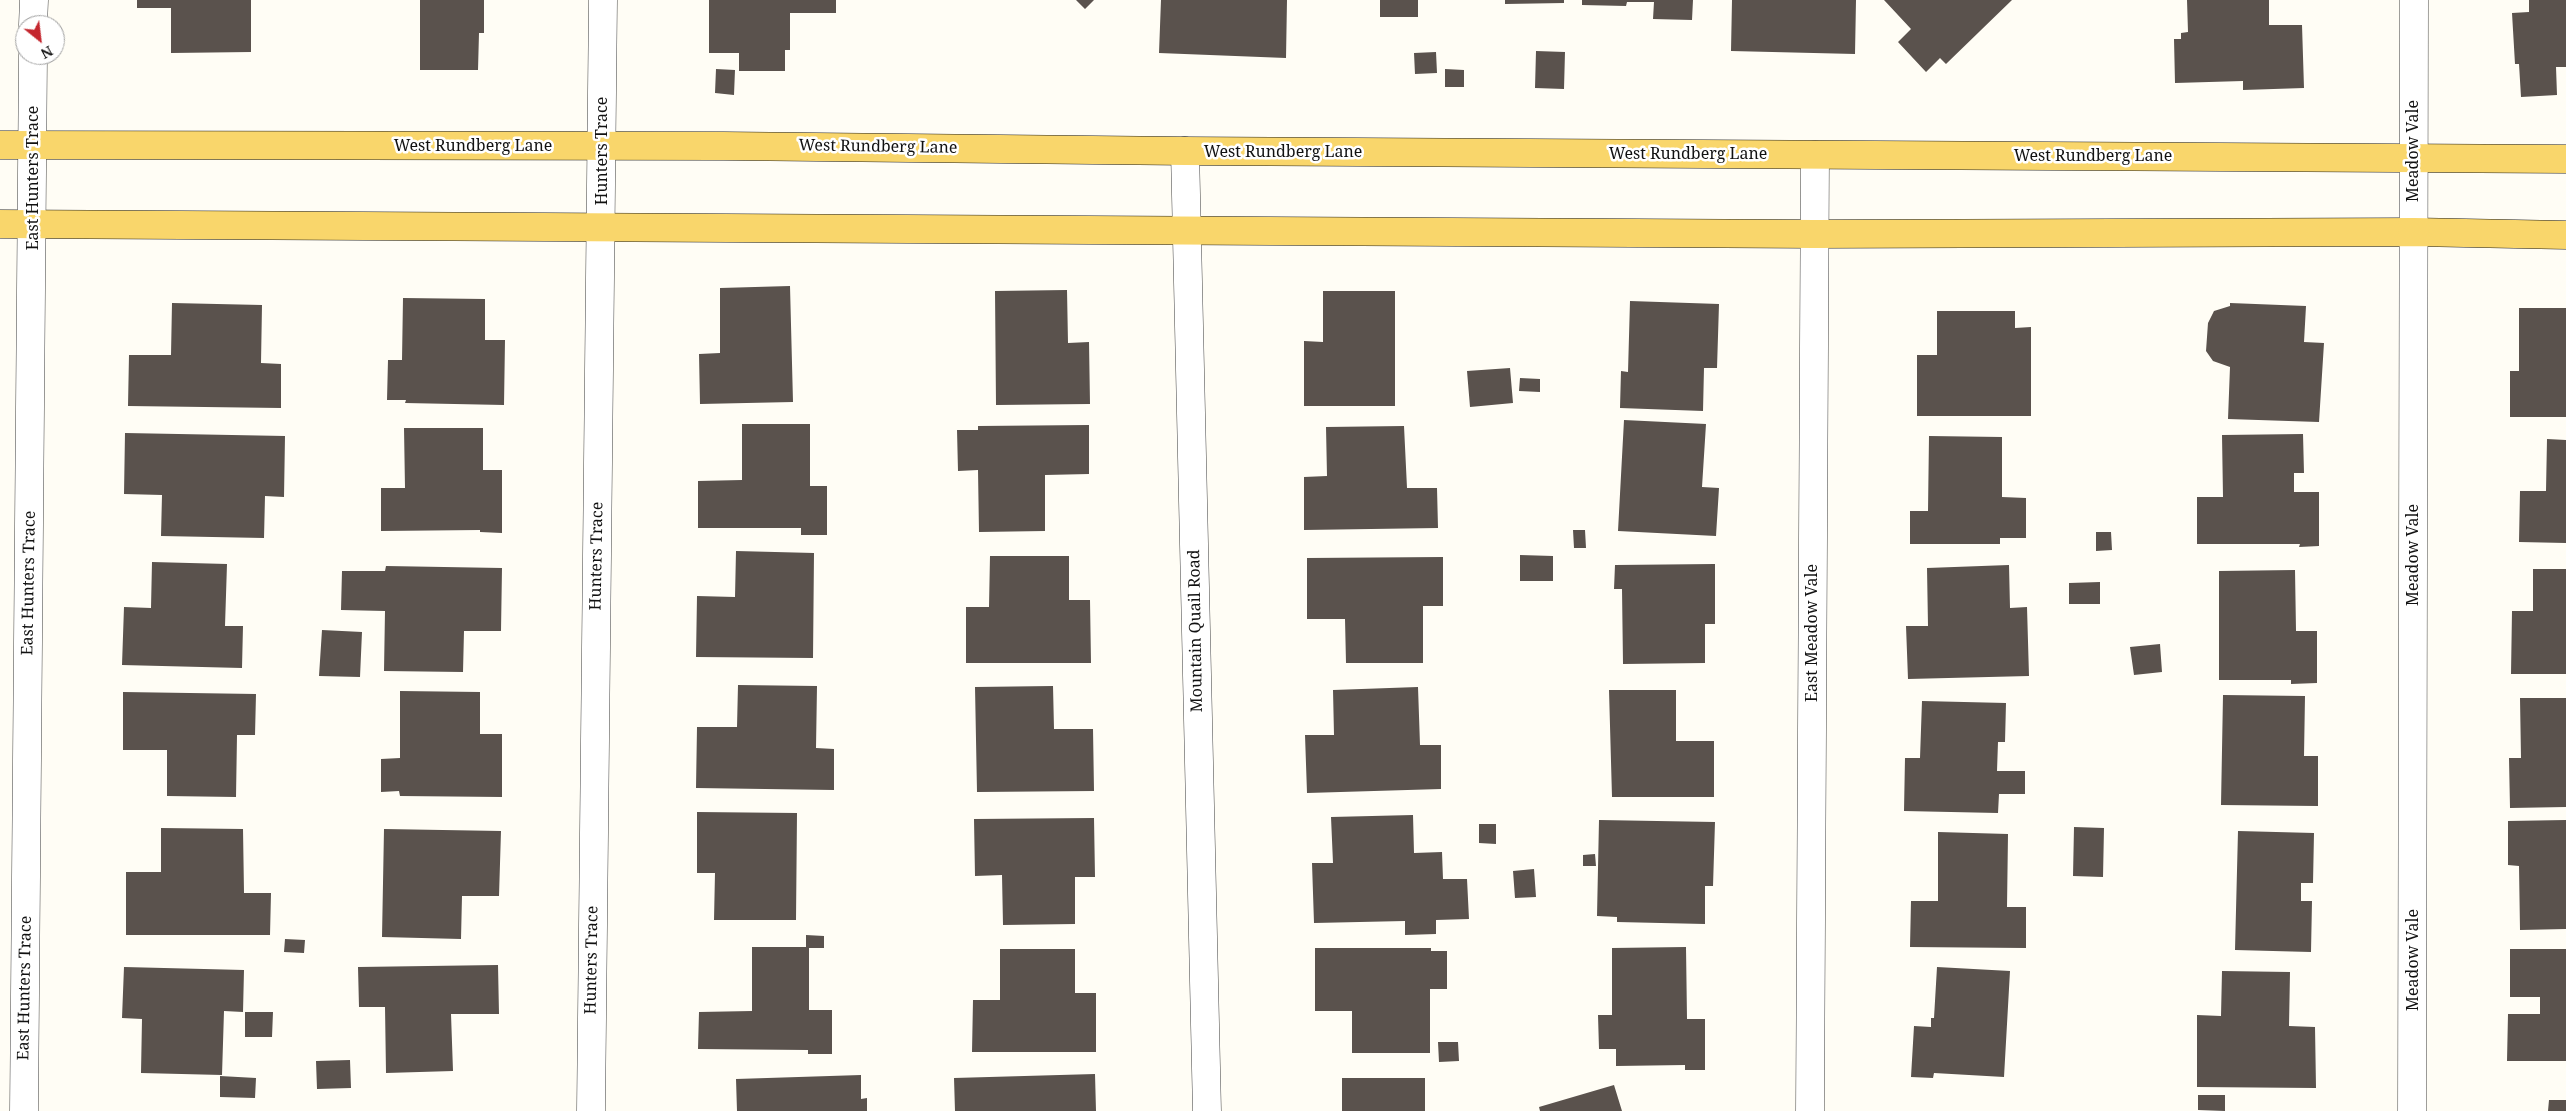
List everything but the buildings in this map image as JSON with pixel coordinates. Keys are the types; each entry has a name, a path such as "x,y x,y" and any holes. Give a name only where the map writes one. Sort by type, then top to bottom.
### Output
{"main road":[{"name":"West Rundberg Lane","path":"0,145 601,146 2566,159"},
{"path":"0,224 1815,234 2414,232 2566,235"}],"street":[{"path":"33,15 34,0"},
{"name":"Hunters Trace","path":"590,1111 603,0"},
{"name":"Meadow Vale","path":"2412,1111 2414,0"},
{"name":"East Hunters Trace","path":"24,1111 33,65"},
{"name":"Mountain Quail Road","path":"1186,151 1186,230 1207,1111"},
{"name":"East Meadow Vale","path":"1810,1111 1815,155"}]}
